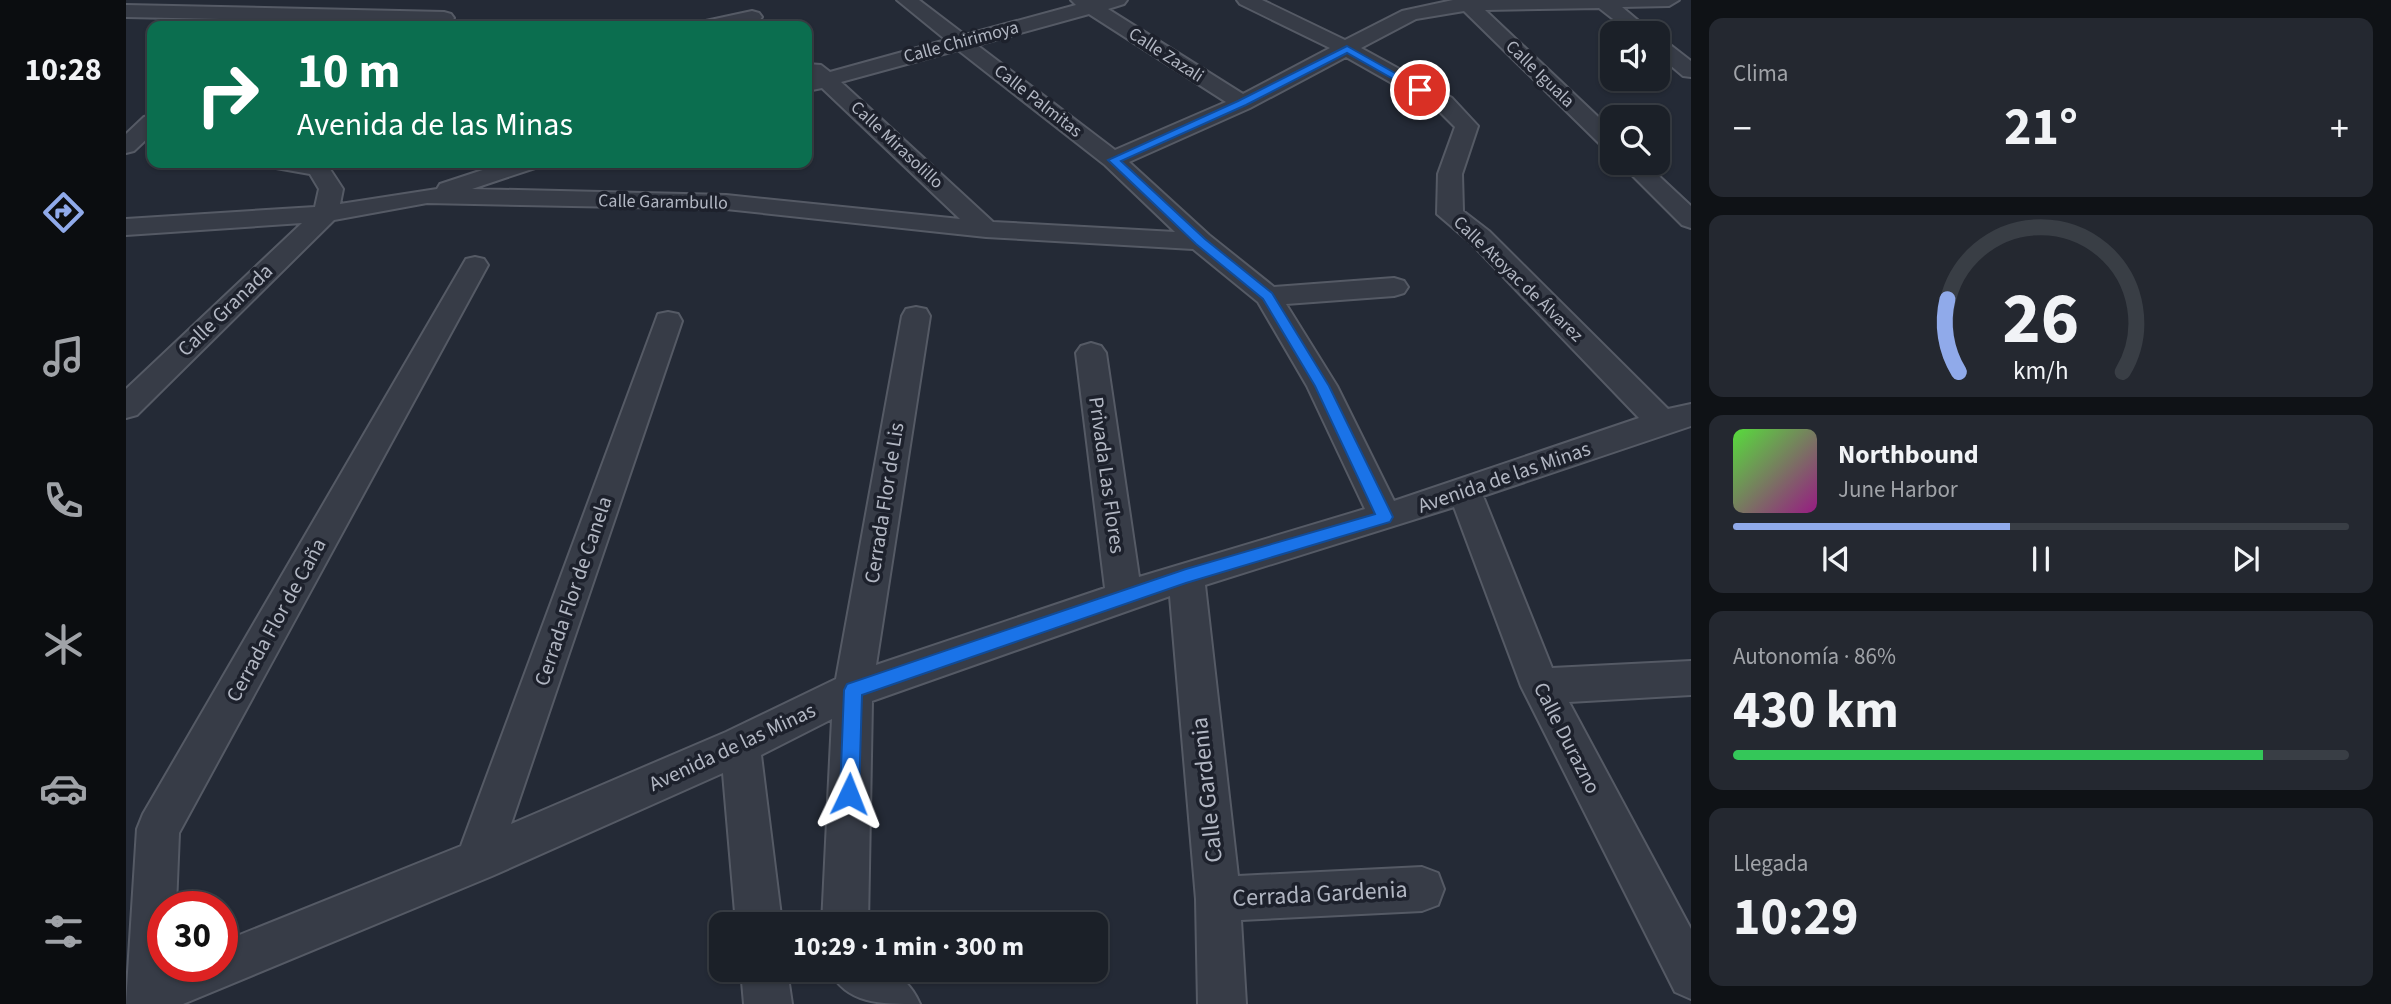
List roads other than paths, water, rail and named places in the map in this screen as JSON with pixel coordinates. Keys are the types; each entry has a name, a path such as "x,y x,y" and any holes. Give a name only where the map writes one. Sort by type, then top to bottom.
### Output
{"street":[{"path":"733,0 758,21"},
{"name":"Calle Palmitas","path":"907,0 1113,160 1200,242 1268,296"},
{"name":"Calle Chirimoya","path":"817,82 1086,3 1116,0"},
{"path":"1247,0 1347,49"},
{"path":"1113,160 1242,103 1409,15 1466,3 1669,0"},
{"path":"1602,1 1628,21"},
{"name":"Calle Zazali","path":"1086,3 1242,103"},
{"name":"Calle Iguala","path":"1466,3 1600,132"},
{"path":"126,6 258,20 444,18"},
{"path":"126,11 140,6"},
{"path":"126,31 140,6"},
{"name":"Calle Atoyac de Álvarez","path":"1347,49 1444,103 1467,126 1450,174 1450,214 1480,237 1677,419"},
{"path":"1670,54 1691,71"},
{"name":"Calle Mirasolillo","path":"817,82 986,229"},
{"path":"318,168 331,189 326,214"},
{"path":"427,196 512,168"},
{"path":"1644,175 1691,220"},
{"name":"Calle Garambullo","path":"126,227 326,214 427,196 726,202 986,229 1200,242"},
{"name":"Calle Granada","path":"126,407 326,214"},
{"name":"Cerrada Flor de Caña","path":"140,1001 158,830 475,265"},
{"path":"1385,517 1322,386 1268,296 1395,288"},
{"name":"Cerrada Flor de Lis","path":"845,912 853,690 916,316"},
{"name":"Cerrada Flor de Canela","path":"477,862 668,321"},
{"name":"Privada Las Flores","path":"1091,353 1124,597"},
{"name":"Avenida de las Minas","path":"238,958 477,862 740,745 853,690 1186,576 1385,517 1677,419"},
{"name":"Calle Durazno","path":"1464,490 1540,686 1691,975"},
{"name":"Calle Gardenia","path":"1186,576 1218,899 1222,1004"},
{"path":"1540,686 1691,678"},
{"path":"740,745 758,912"},
{"name":"Cerrada Gardenia","path":"1218,899 1422,889"},
{"name":"Avenida de las Minas","path":"140,1001 183,982"},
{"path":"765,982 768,1004"},
{"path":"868,982 896,1004"}]}
